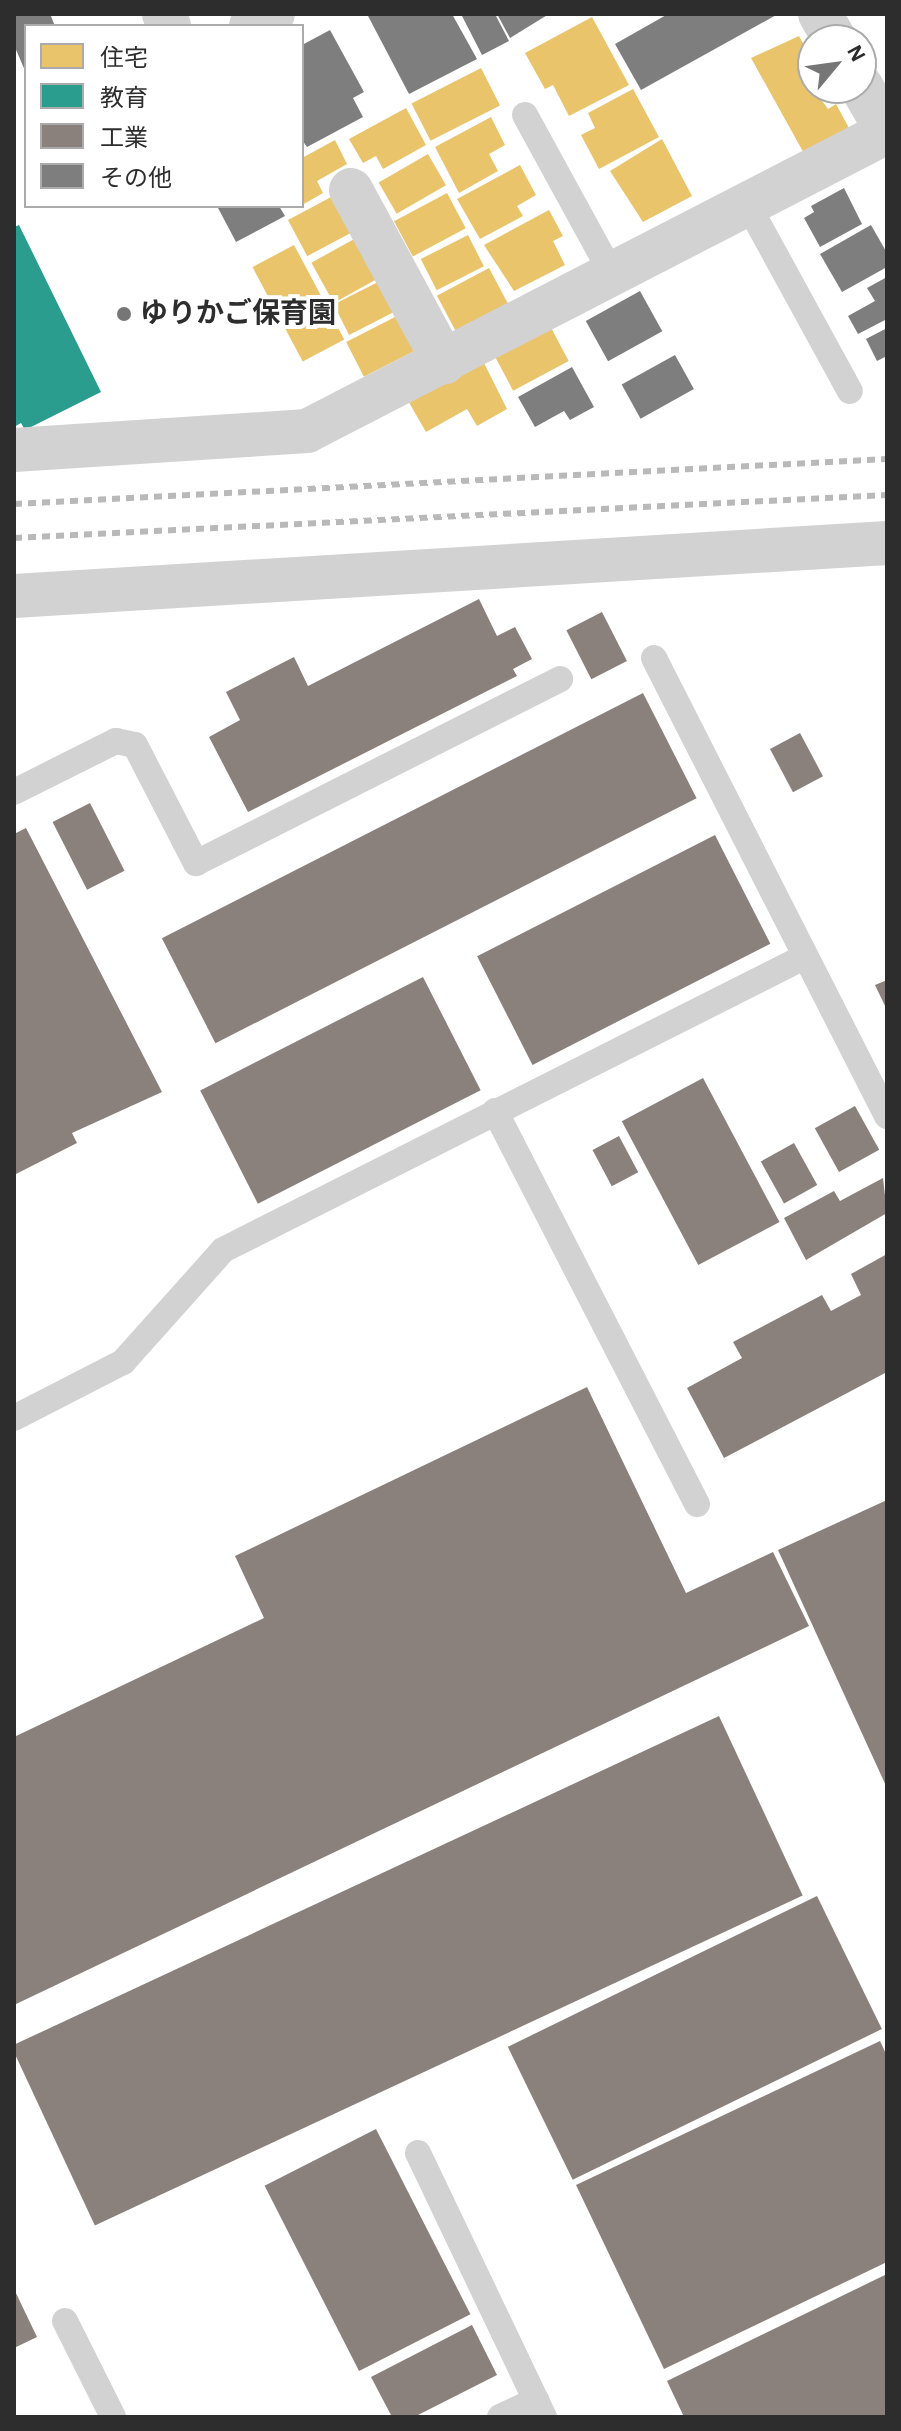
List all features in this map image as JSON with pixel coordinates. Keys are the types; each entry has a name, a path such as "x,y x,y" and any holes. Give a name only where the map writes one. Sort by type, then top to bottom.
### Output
{"street":[{"path":"255,24 273,14"},
{"path":"14,450 307,431 613,276 887,132 871,104"},
{"path":"351,190 444,362"},
{"path":"14,596 887,543"}],"lane":[{"path":"525,115 613,276"},
{"path":"748,205 850,391"},
{"path":"654,658 802,958 887,1116"},
{"path":"14,792 116,741 135,745 196,863 560,679"},
{"path":"14,1418 123,1362 223,1250 802,958"},
{"path":"495,1111 697,1504"},
{"path":"418,2153 540,2409 500,2417"},
{"path":"65,2321 113,2417"}],"building: 住宅":[{"path":"592,17 629,85 569,116 553,85 545,89 525,53"},
{"path":"797,37 797,104 824,104 828,109 836,104 849,128 806,157 751,58"},
{"path":"481,68 500,105 431,141 412,103"},
{"path":"633,89 659,137 599,169 581,135 595,128 588,113"},
{"path":"406,108 426,145 383,169 376,156 363,163 349,139"},
{"path":"491,117 505,145 489,154 498,171 459,193 435,147"},
{"path":"662,139 692,196 643,222 610,171"},
{"path":"335,140 347,164 317,181 323,193 304,204 304,157"},
{"path":"428,154 446,185 397,214 379,182"},
{"path":"520,165 536,195 517,206 523,216 480,239 457,199"},
{"path":"447,193 466,228 413,256 394,221"},
{"path":"333,196 352,232 307,256 288,220"},
{"path":"549,210 563,236 553,241 565,265 514,291 484,245"},
{"path":"468,235 484,266 437,290 421,259"},
{"path":"356,238 378,278 334,303 311,263"},
{"path":"294,245 344,339 303,362 253,267"},
{"path":"489,268 509,305 457,333 437,296"},
{"path":"380,281 395,311 349,335 334,305"},
{"path":"397,316 415,351 364,377 346,342"},
{"path":"549,324 569,361 513,391 493,354"},
{"path":"481,357 507,409 477,426 467,409 426,432 407,399"}],"building: 教育":[{"path":"19,225 101,392 25,430 21,423 14,427 14,227"}],"building: 工業":[{"path":"479,599 497,636 515,627 532,659 513,669 517,676 248,812 209,737 240,720 226,692 294,657 308,686"},
{"path":"602,612 627,661 591,679 566,630"},
{"path":"643,693 697,798 215,1043 162,938"},
{"path":"800,733 823,776 793,792 770,749"},
{"path":"90,803 125,871 87,890 53,822"},
{"path":"26,828 162,1092 72,1133 77,1143 14,1175 14,834"},
{"path":"715,835 770,944 532,1065 477,956"},
{"path":"423,977 481,1090 258,1204 200,1090"},
{"path":"887,980 887,1010 875,985"},
{"path":"703,1078 780,1222 698,1265 622,1121"},
{"path":"855,1106 879,1150 839,1172 815,1128"},
{"path":"619,1136 638,1172 612,1186 593,1150"},
{"path":"794,1143 817,1185 784,1203 761,1161"},
{"path":"883,1178 887,1213 806,1260 784,1218 834,1191 840,1201"},
{"path":"887,1254 887,1372 724,1458 687,1388 742,1358 733,1342 822,1295 831,1311 861,1295 851,1274"},
{"path":"587,1387 686,1593 773,1552 809,1626 14,2005 14,1737 264,1618 235,1556"},
{"path":"887,1500 887,1788 778,1550"},
{"path":"719,1716 803,1895 95,2226 14,2052 14,2045"},
{"path":"817,1896 882,2029 573,2180 508,2047"},
{"path":"880,2041 887,2056 887,2262 664,2369 576,2185"},
{"path":"376,2129 470,2314 359,2371 265,2186"},
{"path":"887,2274 887,2417 684,2417 667,2381"},
{"path":"14,2289 37,2337 14,2348"},
{"path":"472,2325 497,2375 414,2417 392,2417 371,2377"}],"building: その他":[{"path":"14,14 50,14 54,24 24,24 24,68 14,45"},
{"path":"367,14 452,14 477,59 409,94"},
{"path":"461,14 495,14 509,41 482,55"},
{"path":"497,14 549,14 510,38"},
{"path":"668,14 778,14 641,90 615,44"},
{"path":"330,30 364,92 353,98 363,117 307,147 304,143 304,44"},
{"path":"844,188 862,224 820,247 804,218 814,212 811,206"},
{"path":"218,208 280,208 285,216 236,242"},
{"path":"871,225 887,253 887,267 842,292 820,254"},
{"path":"887,277 887,319 858,334 848,316 875,301 867,288"},
{"path":"640,291 662,331 608,361 586,321"},
{"path":"887,328 887,356 877,361 866,339"},
{"path":"675,355 694,389 641,419 622,385"},
{"path":"572,367 594,407 570,420 564,411 535,427 518,397"}],"railway":[{"path":"14,504 887,459"},
{"path":"14,538 887,495"}],"place":[{"name":"ゆりかご保育園","path":"124,314"}]}
